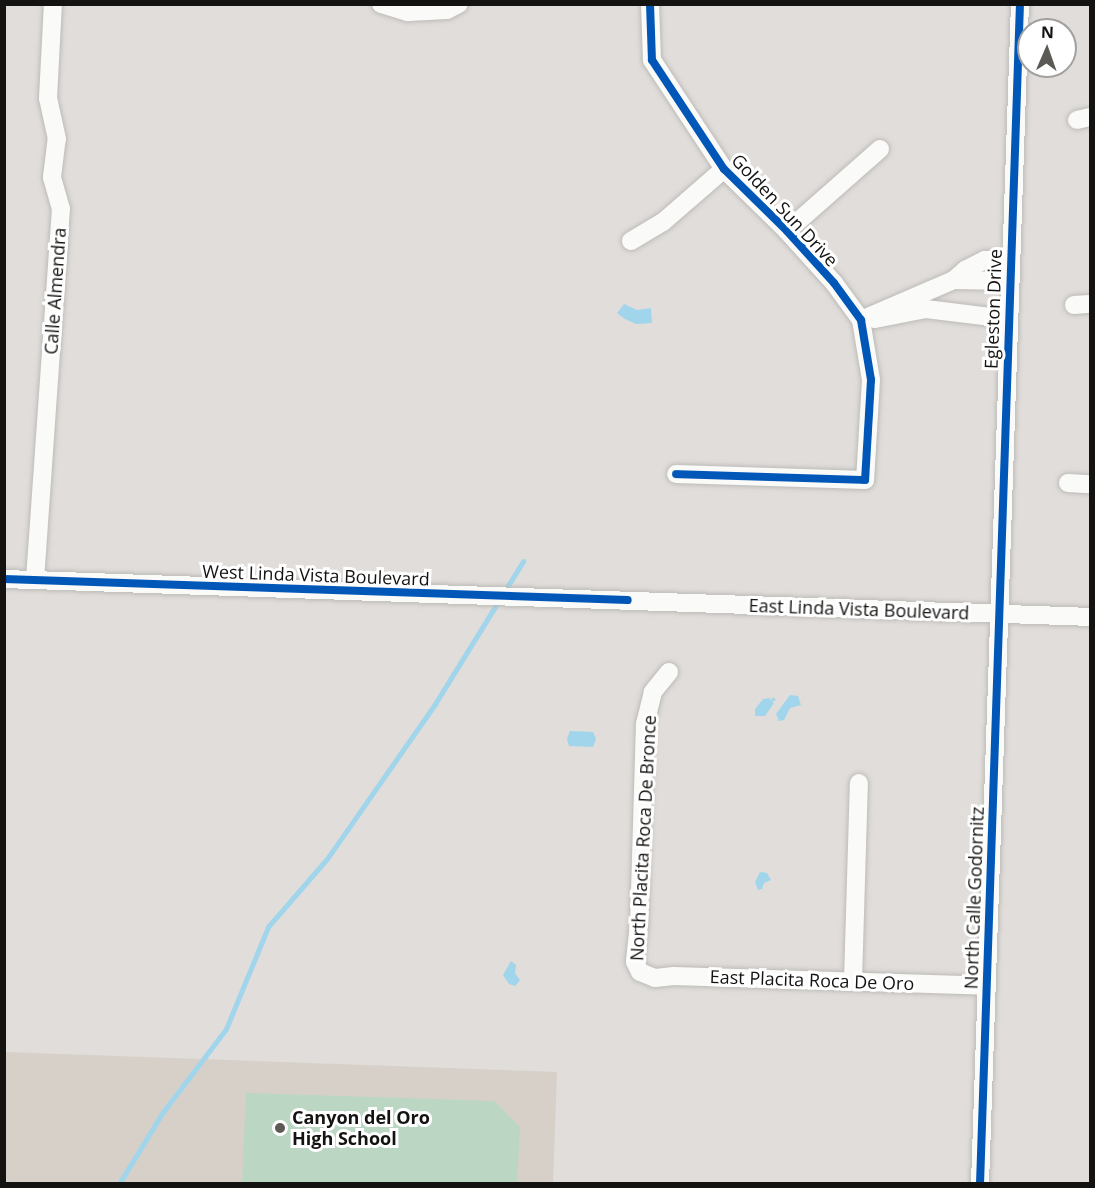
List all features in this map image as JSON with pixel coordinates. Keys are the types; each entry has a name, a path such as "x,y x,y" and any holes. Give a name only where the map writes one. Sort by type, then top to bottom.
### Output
{"street":[{"name":"Calle Almendra","path":"35,580 60,209 52,177 57,139 48,98 53,4"},
{"path":"381,4 408,12 447,10 459,4"},
{"name":"Golden Sun Drive","path":"650,4 652,60 724,169 787,231 834,283 861,320 871,380 865,480 676,474"},
{"name":"Egleston Drive","path":"998,614 1020,4"},
{"path":"787,231 880,149"},
{"path":"632,241 663,222 724,169"},
{"path":"954,280 965,270 985,260 1010,259"},
{"path":"954,280 967,313"},
{"path":"861,320 954,280 1009,281"},
{"path":"861,320 893,317 926,309 1008,319"},
{"path":"1068,483 1090,484"},
{"name":"West Linda Vista Boulevard","path":"4,579 628,600"},
{"name":"East Linda Vista Boulevard","path":"628,600 1090,617"},
{"name":"North Calle Godornitz","path":"980,1184 998,614"},
{"name":"North Placita Roca De Bronce","path":"640,972 635,962 639,923 645,723 653,692 669,672"},
{"path":"852,981 859,783"},
{"name":"East Placita Roca De Oro","path":"640,972 655,978 674,976 987,986"}],"shaded area":[{"name":"Canyon del Oro High School","path":"5,1052 557,1072 553,1183 5,1184"}],"green space":[{"path":"246,1093 494,1101 520,1127 517,1183 242,1183"}],"water":[{"path":"624,304 637,310 651,308 652,323 636,324 625,319 617,313"},
{"path":"790,695 798,696 801,705 790,708 784,720 779,721 776,714"},
{"path":"773,697 776,700 772,702 774,703 765,716 755,716 755,709 763,699 770,698 771,701"},
{"path":"570,731 593,732 596,739 593,747 569,746 567,739"},
{"path":"760,872 767,873 771,880 764,883 762,889 758,890 755,882"},
{"path":"511,961 516,965 515,973 520,980 515,986 509,984 503,975"}],"waterway":[{"path":"504,592 523,561"},
{"path":"119,1184 163,1112 226,1029 268,927 327,859 435,704 498,602"}],"cycle path":[{"path":"650,4 652,60 724,169 787,231 834,283 861,320 871,380 865,480 676,474"},
{"path":"980,1184 1020,4"},
{"path":"4,579 628,600"}],"place":[{"name":"Canyon del Oro High School","path":"280,1128"}]}
